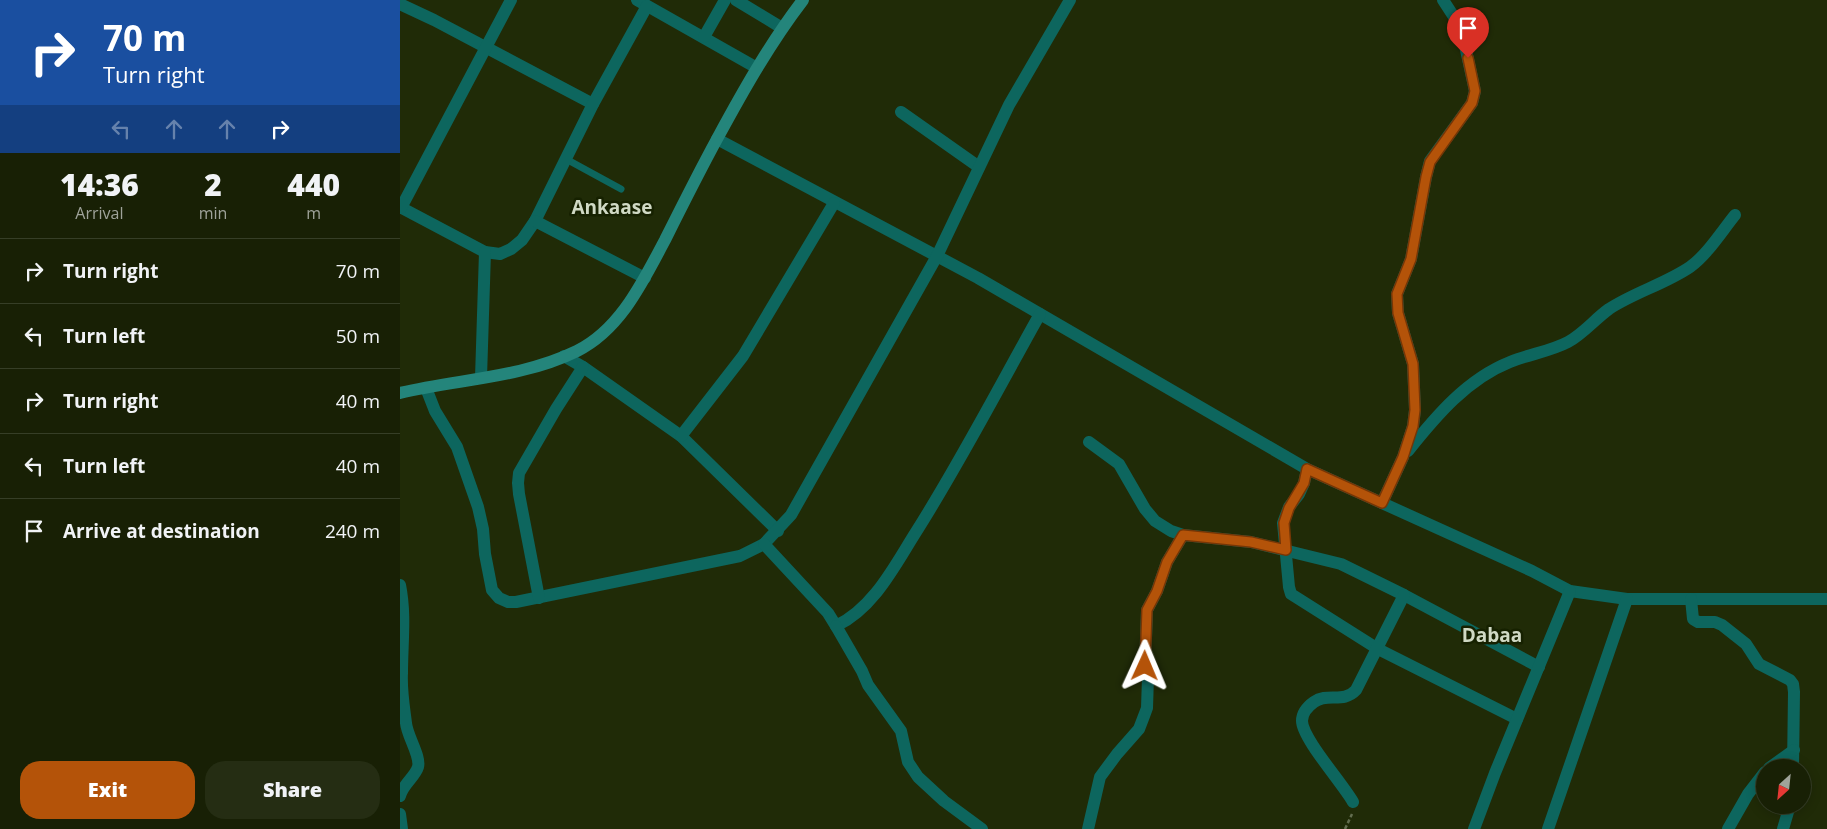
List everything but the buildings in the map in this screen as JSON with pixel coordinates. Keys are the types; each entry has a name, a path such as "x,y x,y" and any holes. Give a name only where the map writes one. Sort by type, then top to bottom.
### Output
{"street":[{"path":"511,0 401,211 485,252 500,254 511,249 522,240 535,220 642,3 757,68"},
{"path":"704,37 725,0"},
{"path":"736,0 782,28"},
{"path":"400,393 503,374 564,356 578,350 593,340 617,319 631,301 644,278 757,68 782,28 803,0"},
{"path":"426,388 435,411 456,447 478,507 492,590 499,598 508,602 516,602 539,598 740,556 764,544 791,515 937,256 1009,105 1070,0"},
{"path":"1382,503 1403,457 1413,426 1415,410 1413,364 1398,313 1397,294 1411,259 1430,162 1472,103 1475,91 1464,41 1456,20 1442,0"},
{"path":"400,4 593,104"},
{"path":"900,112 979,167"},
{"path":"717,140 937,256 1307,469 1532,571 1570,591 1627,598 1827,599"},
{"path":"681,436 743,356 834,202"},
{"path":"1403,457 1430,424 1459,394 1490,371 1511,361 1543,352 1568,342 1608,310 1688,268 1700,259 1735,215"},
{"path":"535,220 644,278"},
{"path":"481,378 485,252"},
{"path":"836,626 849,620 883,584 947,484 1040,314"},
{"path":"564,356 583,367 681,436 778,531"},
{"path":"539,598 518,483 520,473 556,409 583,367"},
{"path":"1089,442 1119,464 1145,509 1155,521 1171,531 1183,535 1251,542 1341,564 1404,595 1538,667"},
{"path":"1307,469 1304,483 1289,508 1284,523 1288,587 1291,594 1378,649 1517,719"},
{"path":"1088,829 1100,777 1139,729 1147,708 1148,677 1145,666 1147,610 1157,591 1167,562 1183,535"},
{"path":"764,544 828,613 862,670 868,685 901,731 908,762 918,778 982,829"},
{"path":"400,585 404,604 402,675 406,729 418,760 418,766 401,791 400,796"},
{"path":"1474,829 1570,591"},
{"path":"1353,802 1347,790 1307,736 1302,722 1305,711 1315,702 1326,697 1342,698 1350,696 1356,690 1404,595"},
{"path":"1548,829 1627,598"},
{"path":"1691,599 1693,619 1698,622 1715,622 1722,625 1746,644 1759,664 1790,680 1793,684 1794,759"},
{"path":"1782,759 1794,750"},
{"path":"1728,829 1756,784"},
{"path":"400,814 402,829"},
{"path":"1783,829 1787,814"}],"lane":[{"path":"566,159 621,189"}],"path":[{"path":"1345,829 1352,814 1353,802"}],"district":[{"name":"Ankaase","path":"612,207"},
{"name":"Dabaa","path":"1492,635"}],"route":[{"path":"1145,666 1147,610 1157,591 1167,562 1183,535 1251,542 1286,550 1283,534 1284,523 1289,508 1304,483 1307,469 1382,503 1403,457 1413,426 1415,410 1413,364 1398,313 1397,294 1411,259 1430,162 1472,103 1475,91 1468,58"}]}
